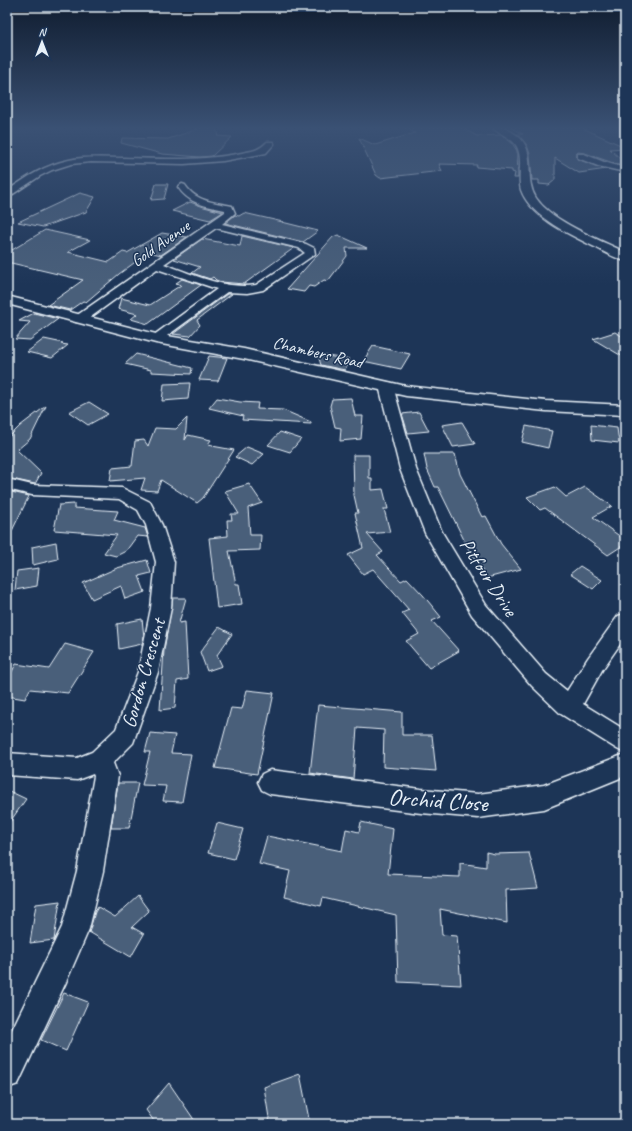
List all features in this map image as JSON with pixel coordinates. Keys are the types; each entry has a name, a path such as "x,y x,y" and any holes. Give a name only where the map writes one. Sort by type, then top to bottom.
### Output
{"street":[{"path":"7,195 29,180"},
{"path":"525,180 528,194 533,201 552,219 625,257"},
{"name":"Gold Avenue","path":"80,319 230,213 229,208 193,199 185,193 182,187"},
{"path":"155,265 225,288 247,290 258,288 310,254 310,250 302,246 214,225"},
{"path":"156,338 225,288"},
{"name":"Chambers Road","path":"7,300 156,338 244,354 406,390 546,406 625,410"},
{"name":"Pitfour Drive","path":"386,386 408,469 434,533 479,610 539,680 569,707 625,742"},
{"name":"Gordon Crescent","path":"7,484 32,490 122,494 144,506 154,525 165,562 161,608 148,672 125,736 100,760 77,769 7,764"},
{"path":"569,707 595,664 625,622"},
{"path":"7,1073 75,929 90,871 106,776 100,760"},
{"name":"Orchid Close","path":"270,782 421,802 478,806 544,797 625,765"}],"building":[{"path":"532,180 555,180 549,185 539,184 539,180"},
{"path":"156,184 168,184 164,199 151,200"},
{"path":"80,193 95,197 86,212 43,227 18,222"},
{"path":"190,202 223,212 210,220 172,211"},
{"path":"244,213 318,231 303,242 225,223 235,215 239,216"},
{"path":"45,230 90,240 68,252 109,262 123,252 127,253 162,233 187,237 161,255 149,252 119,274 86,302 83,301 70,310 48,305 83,280 7,262 7,253"},
{"path":"338,235 367,248 346,248 347,256 328,281 324,280 314,287 309,286 304,292 287,289 333,237"},
{"path":"242,236 294,248 244,284 221,282 213,277 210,279 192,273 200,267 174,259 202,239 240,246"},
{"path":"182,279 201,285 148,324 131,319 137,314 118,309 121,298 150,305 181,285 176,283"},
{"path":"227,294 232,294 197,320 200,325 190,336 173,334"},
{"path":"34,313 58,319 30,340 15,339 30,322 19,321"},
{"path":"615,332 625,338 625,358 593,339"},
{"path":"44,339 68,345 52,358 27,352"},
{"path":"373,346 410,354 401,369 363,361"},
{"path":"136,354 192,368 191,374 151,372 151,370 125,364"},
{"path":"318,355 349,359 345,370 321,365"},
{"path":"209,356 227,358 218,381 199,380"},
{"path":"190,383 188,399 162,401 164,384"},
{"path":"217,398 258,403 257,409 283,410 311,422 311,424 242,420 243,416 209,408"},
{"path":"351,398 355,416 363,416 361,439 340,441 341,428 335,427 330,406 332,399"},
{"path":"89,402 108,414 88,425 69,412"},
{"path":"46,406 30,439 17,450 41,473 35,484 7,478 7,439 20,426"},
{"path":"419,412 429,431 408,433 402,414"},
{"path":"187,418 185,440 188,435 211,440 208,444 213,445 212,446 234,450 203,498 197,503 161,480 157,491 141,490 145,478 110,481 112,468 132,466 135,441 144,440 148,446 155,428 176,429"},
{"path":"462,422 475,444 453,447 442,425"},
{"path":"591,425 617,428 619,443 592,440"},
{"path":"526,426 552,431 548,448 522,442"},
{"path":"280,432 301,439 290,452 268,445"},
{"path":"247,447 264,454 252,465 235,457"},
{"path":"424,454 455,454 460,474 482,517 486,516 501,544 521,569 487,578 469,550 438,487 435,487 427,469"},
{"path":"353,455 369,455 369,478 372,478 372,490 383,489 388,509 384,509 390,532 367,534 383,552 377,555 401,581 407,578 423,595 441,617 432,621 459,651 429,668 406,641 419,634 402,613 409,610 373,569 363,574 348,555 363,548 355,513 358,513 354,495"},
{"path":"249,484 262,503 248,508 250,535 261,535 260,550 229,551 236,584 239,584 242,604 217,608 209,538 228,536 227,520 232,520 231,514 239,514 225,491"},
{"path":"555,487 566,497 585,487 612,506 593,517 625,540 625,544 608,555 545,508 540,510 527,497"},
{"path":"7,491 29,496 7,541"},
{"path":"74,504 74,508 118,511 114,520 145,528 148,537 137,536 126,551 116,556 104,553 117,535 54,530 59,505"},
{"path":"56,542 58,559 33,565 32,547"},
{"path":"147,560 151,573 139,576 145,592 125,599 121,586 92,599 83,583 117,568"},
{"path":"580,566 602,580 593,589 570,574"},
{"path":"39,568 37,586 15,590 17,571"},
{"path":"173,598 186,598 179,623 185,622 188,679 177,681 175,708 160,710 164,650"},
{"path":"142,619 144,637 142,644 119,649 117,624"},
{"path":"219,627 232,634 217,655 222,666 207,671 200,652"},
{"path":"65,644 94,652 68,693 30,689 25,699 7,696 7,681 16,664 49,669"},
{"path":"247,690 274,693 257,774 215,768 231,708 242,709"},
{"path":"318,705 402,712 402,735 432,735 436,771 383,767 384,730 357,728 353,779 310,773"},
{"path":"150,733 175,735 171,753 191,754 182,802 163,801 166,786 142,785 150,752 145,752"},
{"path":"118,783 138,783 129,828 111,828"},
{"path":"7,790 26,799 7,826"},
{"path":"361,822 393,829 388,874 460,877 460,863 486,867 486,852 495,854 529,853 538,888 506,890 507,923 440,909 442,935 457,936 461,985 398,982 396,915 323,898 321,906 284,897 290,871 259,864 267,836 342,851 346,829 359,832"},
{"path":"217,823 243,829 234,859 208,853"},
{"path":"138,896 149,911 132,927 144,934 131,957 89,932 98,907 115,917"},
{"path":"60,901 54,940 30,943 36,904"},
{"path":"64,993 88,1002 66,1051 41,1040"},
{"path":"300,1074 310,1124 270,1124 264,1087"},
{"path":"169,1083 197,1124 156,1124 146,1110"}]}
